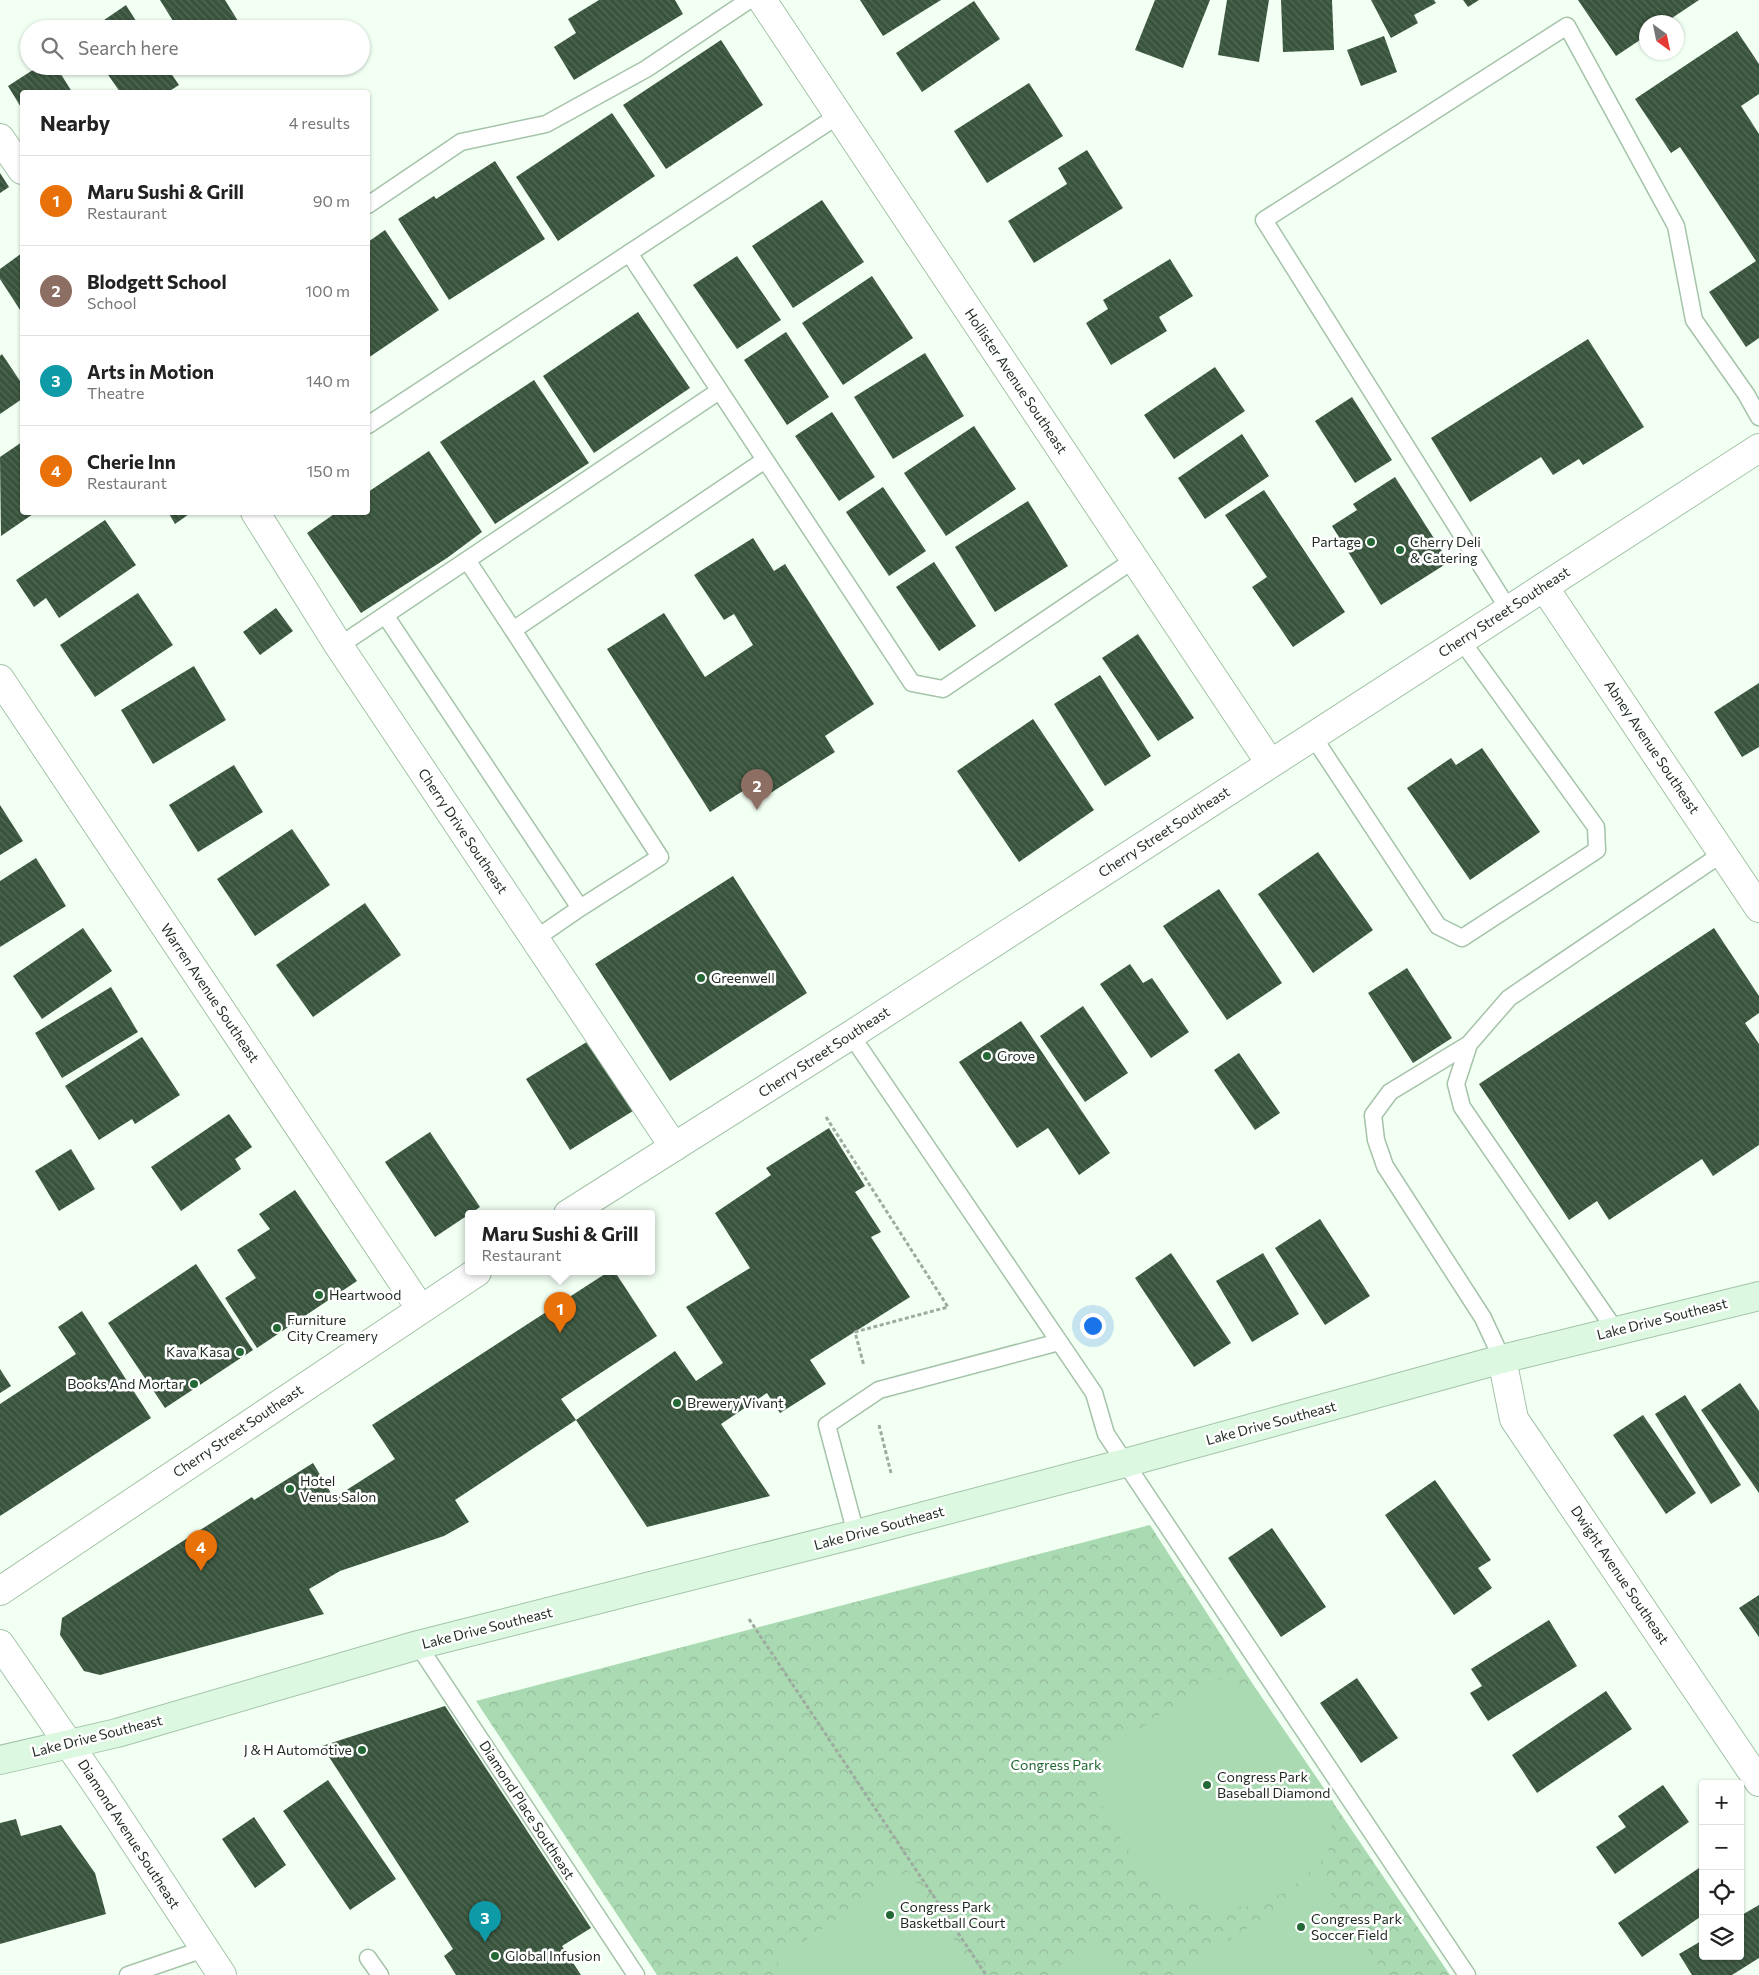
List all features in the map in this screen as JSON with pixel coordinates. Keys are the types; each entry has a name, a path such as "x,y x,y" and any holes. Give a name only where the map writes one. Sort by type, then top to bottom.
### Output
{"main road":[{"name":"Lake Drive Southeast","path":"0,1760 117,1733 418,1645 856,1534 1125,1463 1502,1359 1759,1296"}],"street":[{"name":"Hollister Avenue Southeast","path":"762,0 1270,763"},
{"path":"0,138 20,167"},
{"name":"Cherry Street Southeast","path":"574,1210 851,1035 1312,735 1759,448"},
{"name":"Cherry Drive Southeast","path":"258,515 339,646 674,1147"},
{"name":"Abney Avenue Southeast","path":"1544,587 1759,908"},
{"name":"Warren Avenue Southeast","path":"0,678 420,1308"},
{"name":"Cherry Street Southeast","path":"0,1591 420,1308 472,1275"},
{"name":"Dwight Avenue Southeast","path":"1502,1359 1514,1419 1759,1782"},
{"name":"Diamond Avenue Southeast","path":"0,1644 69,1743 222,1975"}],"lane":[{"path":"370,205 461,142 546,124 646,69 749,0"},
{"path":"1509,610 1264,220 1567,26 1676,226 1694,320 1746,394 1759,417"},
{"path":"370,424 839,115"},
{"path":"629,254 912,683 943,689 1135,559"},
{"path":"339,646 719,390"},
{"path":"513,630 764,460"},
{"path":"466,560 660,857 535,939"},
{"path":"385,615 580,908"},
{"path":"1312,735 1438,926 1462,938 1597,850 1596,827 1461,640"},
{"path":"1502,1359 1483,1318 1385,1166 1376,1140 1373,1115 1390,1092 1469,1044 1508,998 1723,853"},
{"path":"851,1035 1094,1393 1106,1434 1467,1975"},
{"path":"1469,1044 1456,1084 1462,1107 1616,1331"},
{"path":"856,1534 827,1425 879,1390 1060,1342"},
{"name":"Diamond Place Southeast","path":"418,1645 636,1975"},
{"path":"128,1975 204,1948"},
{"path":"368,1958 380,1975"}],"path":[{"path":"826,1117 948,1307 855,1332 892,1473"},
{"path":"749,1619 986,1975"}],"green space":[{"name":"Congress Park","path":"1150,1525 1256,1689 1450,1975 657,1975 476,1701"},
{"name":"Congress Park Baseball Diamond","path":"1213,1678 1256,1689 1334,1803 1328,1855 1287,1892 1249,1906 1211,1910 1171,1896 1143,1871 1110,1823 1085,1767"},
{"name":"Congress Park Basketball Court","path":"908,1871 978,1975 787,1975 776,1960"},
{"name":"Congress Park Soccer Field","path":"1321,1879 1385,1975 1177,1975"},
{"path":"1099,1939 1124,1975 1048,1975"}],"building":[{"path":"160,0 225,0 237,20 172,20"},
{"path":"599,0 675,0 683,14 574,80 554,47 576,33 568,19"},
{"path":"860,0 941,0 883,36"},
{"path":"1155,0 1210,0 1183,68 1135,50"},
{"path":"1227,0 1269,0 1259,62 1218,55"},
{"path":"1281,0 1332,0 1334,50 1283,52"},
{"path":"1371,0 1434,0 1436,3 1414,15 1418,23 1391,38"},
{"path":"1463,0 1479,0 1468,7"},
{"path":"1578,0 1699,0 1676,15 1639,15 1639,41 1616,56"},
{"path":"974,1 1000,39 922,92 896,53"},
{"path":"126,5 135,20 104,20"},
{"path":"1737,31 1759,64 1759,94 1741,106 1759,134 1759,338 1746,347 1709,292 1756,261 1680,147 1671,153 1635,99"},
{"path":"1384,36 1397,72 1361,86 1347,50"},
{"path":"721,40 763,105 666,169 623,105"},
{"path":"25,75 62,75 71,90 20,90 20,106 8,86"},
{"path":"108,75 172,75 179,85 171,90 119,90"},
{"path":"1029,83 1063,136 987,183 954,131"},
{"path":"612,113 655,176 558,241 516,177"},
{"path":"1087,150 1123,208 1034,263 1008,221 1067,184 1058,168"},
{"path":"495,161 545,239 449,300 398,219 434,196 436,199"},
{"path":"0,173 9,187 0,193"},
{"path":"822,200 864,262 793,308 752,246"},
{"path":"385,230 439,310 370,357 370,241"},
{"path":"20,254 20,310 0,279 0,269"},
{"path":"737,256 781,320 737,349 693,285"},
{"path":"1170,259 1193,296 1159,317 1167,331 1111,365 1086,323 1108,309 1103,300"},
{"path":"872,276 913,338 843,385 802,323"},
{"path":"638,312 690,388 594,453 543,376"},
{"path":"786,332 829,397 787,425 744,360"},
{"path":"1588,339 1644,427 1583,465 1579,459 1553,475 1541,457 1470,502 1431,438"},
{"path":"925,353 964,416 893,459 854,397"},
{"path":"2,354 20,381 20,400 0,414 0,356"},
{"path":"1215,367 1245,411 1174,459 1144,415"},
{"path":"534,380 589,463 495,524 440,442"},
{"path":"1352,397 1392,460 1355,483 1315,421"},
{"path":"832,412 875,477 839,501 795,436"},
{"path":"974,426 1016,489 946,536 904,473"},
{"path":"1242,434 1269,476 1205,519 1178,478"},
{"path":"20,443 20,515 32,515 1,536 0,457"},
{"path":"429,451 482,532 447,558 361,613 307,533 333,515 370,515 370,491"},
{"path":"1395,477 1449,562 1381,605 1332,526 1357,510 1353,504"},
{"path":"883,487 926,551 889,576 846,512"},
{"path":"1264,490 1345,612 1293,647 1252,587 1267,577 1225,515"},
{"path":"1028,501 1068,566 995,612 955,547"},
{"path":"170,515 188,515 175,524"},
{"path":"105,520 136,565 59,618 46,598 34,607 16,580"},
{"path":"753,538 774,571 785,564 874,704 825,736 835,752 769,794 760,780 710,812 607,649 664,613 705,677 753,645 734,614 724,620 694,575"},
{"path":"934,562 976,626 939,651 896,587"},
{"path":"138,593 173,645 95,697 60,645"},
{"path":"276,608 293,631 260,655 243,632"},
{"path":"1138,634 1194,718 1158,741 1102,658"},
{"path":"194,666 226,720 153,764 121,710"},
{"path":"1100,675 1151,756 1105,786 1054,704"},
{"path":"1759,683 1759,747 1742,757 1714,712"},
{"path":"1033,719 1094,810 1019,862 957,771"},
{"path":"1482,748 1540,832 1470,880 1407,788 1451,758 1456,765"},
{"path":"234,765 263,812 198,852 169,805"},
{"path":"0,805 23,841 0,855"},
{"path":"292,829 330,885 255,936 217,879"},
{"path":"1318,852 1373,930 1313,973 1258,894"},
{"path":"36,858 66,906 0,947 0,881"},
{"name":"Greenwell","path":"733,876 807,993 670,1081 595,964"},
{"path":"1219,889 1282,983 1227,1020 1163,926"},
{"path":"365,903 401,955 313,1017 276,965"},
{"path":"83,928 112,971 42,1019 13,976"},
{"path":"1714,928 1759,996 1759,1013 1745,1023 1759,1044 1759,1145 1713,1176 1702,1159 1609,1220 1597,1201 1569,1220 1479,1084"},
{"path":"1130,964 1143,983 1152,978 1189,1032 1151,1058 1100,984"},
{"path":"1407,968 1452,1038 1413,1063 1368,993"},
{"path":"111,987 138,1032 62,1078 35,1033"},
{"path":"1083,1006 1128,1073 1085,1102 1040,1036"},
{"path":"1021,1021 1110,1153 1079,1175 1048,1128 1017,1148 959,1062"},
{"path":"142,1037 180,1095 135,1124 132,1119 99,1140 65,1086"},
{"path":"590,1040 633,1111 570,1150 526,1079"},
{"path":"1239,1053 1280,1113 1255,1130 1214,1070"},
{"path":"229,1114 252,1147 235,1159 241,1169 181,1211 151,1167"},
{"path":"829,1128 865,1186 855,1192 881,1232 871,1237 910,1297 810,1360 826,1384 780,1413 767,1393 721,1424 770,1496 647,1527 576,1420 675,1351 696,1381 723,1363 686,1307 750,1268 715,1213 771,1175 766,1168"},
{"path":"430,1132 480,1207 476,1210 465,1210 465,1217 435,1237 385,1162"},
{"path":"71,1149 95,1189 59,1211 35,1171"},
{"path":"295,1190 357,1281 257,1348 225,1298 256,1278 237,1250 270,1229 259,1214"},
{"path":"1320,1219 1370,1296 1325,1325 1275,1248"},
{"path":"1171,1253 1231,1343 1194,1367 1135,1278"},
{"path":"1263,1253 1299,1314 1252,1342 1216,1281"},
{"path":"196,1264 253,1350 165,1408 108,1323"},
{"path":"603,1275 617,1275 657,1336 561,1399 576,1420 455,1500 469,1522 444,1536 340,1571 309,1589 324,1614 100,1675 84,1671 60,1635 62,1618 252,1497 254,1500 313,1463 334,1498 395,1459 372,1425"},
{"path":"82,1311 151,1418 0,1516 0,1404 76,1354 58,1327"},
{"path":"0,1369 11,1386 0,1393"},
{"path":"1740,1383 1759,1411 1759,1493 1701,1410"},
{"path":"1685,1395 1741,1485 1711,1504 1655,1414"},
{"path":"1643,1415 1696,1493 1666,1514 1613,1435"},
{"path":"1435,1480 1491,1560 1478,1568 1492,1588 1454,1615 1385,1515"},
{"path":"1272,1528 1326,1607 1281,1637 1228,1558"},
{"path":"1759,1595 1759,1637 1739,1608"},
{"path":"1549,1620 1577,1666 1488,1721 1470,1693 1482,1686 1471,1669"},
{"path":"1357,1678 1398,1738 1361,1763 1320,1703"},
{"path":"1606,1691 1632,1729 1537,1793 1512,1755"},
{"path":"445,1706 591,1928 562,1946 581,1975 456,1975 444,1956 453,1949 322,1746"},
{"path":"328,1780 396,1879 350,1910 283,1811"},
{"path":"1663,1785 1689,1822 1615,1874 1596,1847 1626,1827 1618,1816"},
{"path":"254,1817 286,1865 255,1888 222,1839"},
{"path":"16,1819 21,1836 61,1825 95,1873 106,1914 0,1944 0,1823"},
{"path":"1699,1868 1699,1918 1642,1957 1618,1923"},
{"path":"1759,1905 1759,1958 1732,1975 1692,1975 1679,1954 1699,1942 1699,1960 1744,1960 1744,1914"}],"place":[{"name":"Partage","path":"1371,542"},
{"name":"Cherry Deli & Catering","path":"1400,550"},
{"name":"Blodgett School","path":"757,810"},
{"name":"Greenwell","path":"701,978"},
{"name":"Grove","path":"987,1056"},
{"name":"Heartwood","path":"319,1295"},
{"name":"Furniture City Creamery","path":"277,1328"},
{"name":"Maru Sushi & Grill","path":"560,1333"},
{"name":"Kava Kasa","path":"240,1352"},
{"name":"Books And Mortar","path":"194,1384"},
{"name":"Brewery Vivant","path":"677,1403"},
{"name":"Hotel Venus Salon","path":"290,1489"},
{"name":"Cherie Inn","path":"201,1571"},
{"name":"J & H Automotive","path":"362,1750"},
{"name":"Congress Park Baseball Diamond","path":"1207,1785"},
{"name":"Congress Park Basketball Court","path":"890,1915"},
{"name":"Congress Park Soccer Field","path":"1301,1927"},
{"name":"Arts in Motion","path":"485,1942"},
{"name":"Global Infusion","path":"495,1956"}]}
